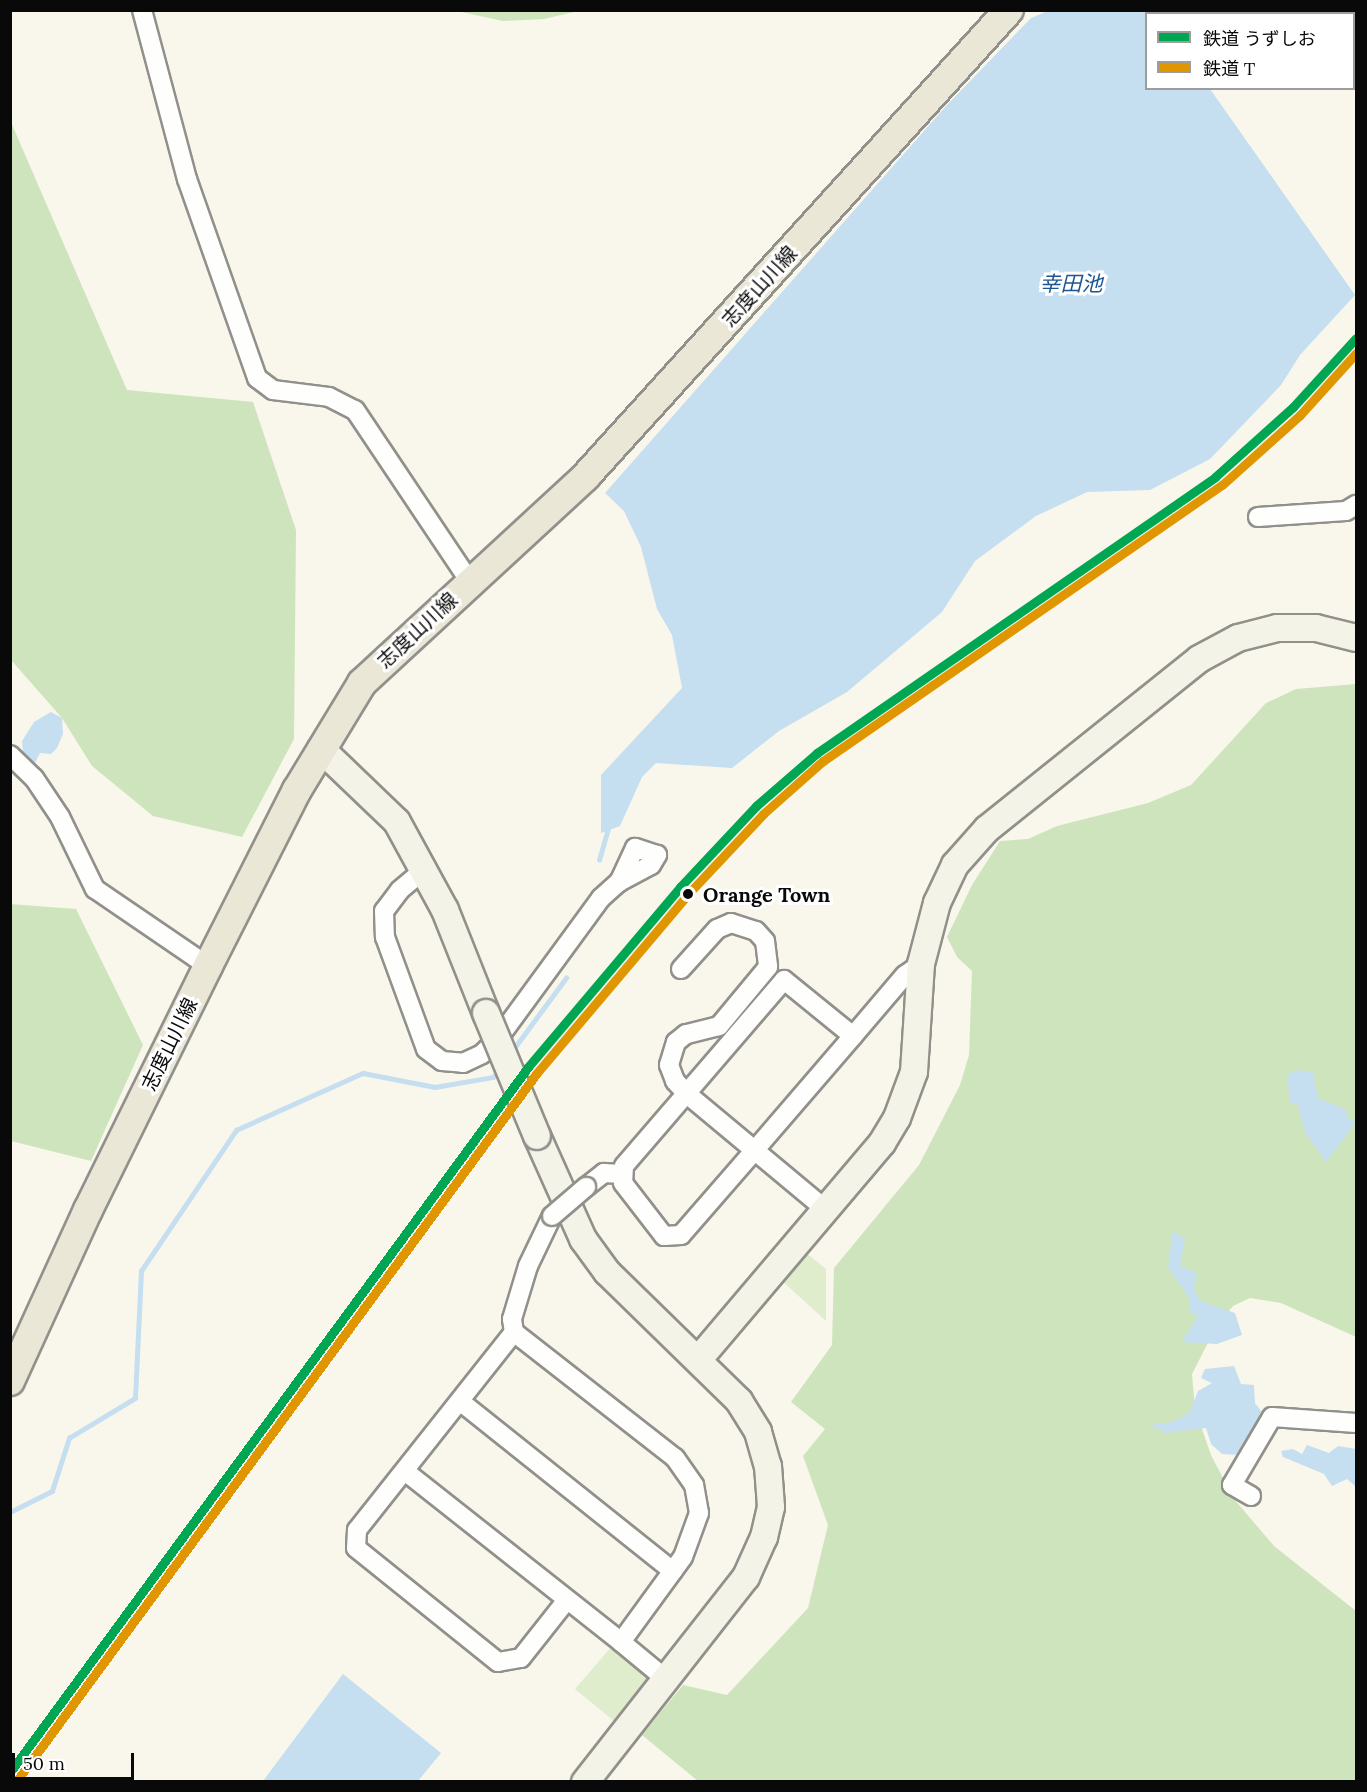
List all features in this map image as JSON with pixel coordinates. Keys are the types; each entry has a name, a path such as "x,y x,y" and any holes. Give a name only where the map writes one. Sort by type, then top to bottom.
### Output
{"main road":[{"name":"志度山川線","path":"10,1381 88,1210 208,966 321,749 362,683 586,476 1009,10"}],"street":[{"path":"142,10 187,179 256,378 273,390 329,397 355,410 470,582"},
{"path":"1258,517 1346,511 1356,505"},
{"path":"698,1360 882,1143 909,1094 921,964 937,903 955,865 987,829 1199,659 1238,638 1277,628 1316,628 1356,638"},
{"path":"321,749 398,822 425,869 537,1136 583,1239 607,1272 739,1401 758,1432 768,1466 771,1507 764,1537 746,1577 594,1778"},
{"path":"10,755 34,778 60,817 95,889 208,966"},
{"path":"425,869 400,890 384,911 385,937 426,1049 442,1061 462,1063 482,1054 500,1035 516,1007 619,882"},
{"path":"681,969 717,929 731,923 756,931 770,957 768,967 719,1026 686,1034 676,1042 669,1065 675,1081 687,1094 825,1209"},
{"path":"621,1174 664,1236 681,1234 905,975 921,964"},
{"path":"621,1174 784,980 853,1036"},
{"path":"621,1174 604,1173 552,1216 528,1266 512,1318 514,1332 675,1458 694,1485 699,1513 694,1535 673,1571 621,1642"},
{"path":"514,1332 406,1472 357,1530 356,1548 498,1662 521,1658 566,1601"},
{"path":"461,1402 673,1571"},
{"path":"1251,1496 1232,1485 1272,1417 1356,1423"},
{"path":"406,1472 667,1680"}],"green space":[{"path":"457,11 578,11 544,19 503,21"},
{"path":"10,120 127,390 253,402 296,530 294,739 242,837 153,816 92,766 62,718 11,660"},
{"path":"1356,684 1356,1337 1281,1303 1250,1298 1233,1306 1217,1325 1192,1374 1195,1409 1211,1455 1234,1499 1274,1546 1356,1611 1356,1781 698,1781 642,1735 683,1685 727,1695 808,1608 828,1525 803,1456 825,1429 791,1402 832,1345 834,1268 919,1165 960,1085 969,1055 972,971 957,957 947,937 972,885 1000,841 1028,839 1057,826 1148,803 1191,785 1266,703 1296,689"},
{"path":"10,904 76,909 143,1045 91,1161 11,1141"},
{"path":"805,1252 826,1269 826,1321 781,1280"},
{"path":"612,1646 656,1681 620,1726 575,1689"}],"water":[{"name":"幸田池","path":"1048,11 1156,12 1145,12 1145,90 1211,90 1355,295 1300,355 1281,385 1210,459 1150,490 1087,492 1036,516 975,561 942,612 847,692 779,731 732,768 656,763 642,777 620,826 601,833 601,775 682,688 672,635 657,609 641,547 624,511 605,493 946,106 1031,18"},
{"path":"51,712 62,718 63,734 57,748 51,754 40,753 34,765 23,754 22,741 34,722"},
{"path":"1298,1070 1313,1072 1318,1098 1347,1111 1347,1119 1356,1122 1326,1162 1305,1132 1298,1105 1290,1102 1287,1075"},
{"path":"1173,1231 1185,1239 1180,1266 1197,1273 1194,1290 1201,1301 1235,1313 1242,1335 1217,1344 1182,1342 1198,1315 1189,1312 1189,1298 1168,1267"},
{"path":"1234,1366 1241,1384 1254,1385 1255,1403 1264,1415 1240,1455 1222,1454 1211,1444 1206,1428 1166,1433 1150,1425 1173,1422 1189,1413 1198,1391 1212,1383 1201,1378 1205,1369"},
{"path":"1307,1445 1329,1453 1338,1446 1356,1449 1356,1487 1347,1479 1332,1486 1324,1474 1283,1457 1281,1451 1293,1449 1302,1454"},
{"path":"343,1674 441,1753 418,1781 263,1781"}],"waterway":[{"path":"599,860 609,825"},
{"path":"512,1051 566,978"},
{"path":"10,1512 52,1491 69,1438 135,1398 141,1271 236,1130 363,1073 435,1087 493,1077 500,1067"}],"rail line":[{"name":"うずしお","path":"10,1772 528,1067 680,887 756,806 817,753 1215,477 1293,407 1356,338"},
{"name":"T","path":"18,1779 536,1074 688,894 763,814 823,761 1222,485 1300,415 1356,353"}],"place":[{"name":"Orange Town","path":"688,894"}]}
